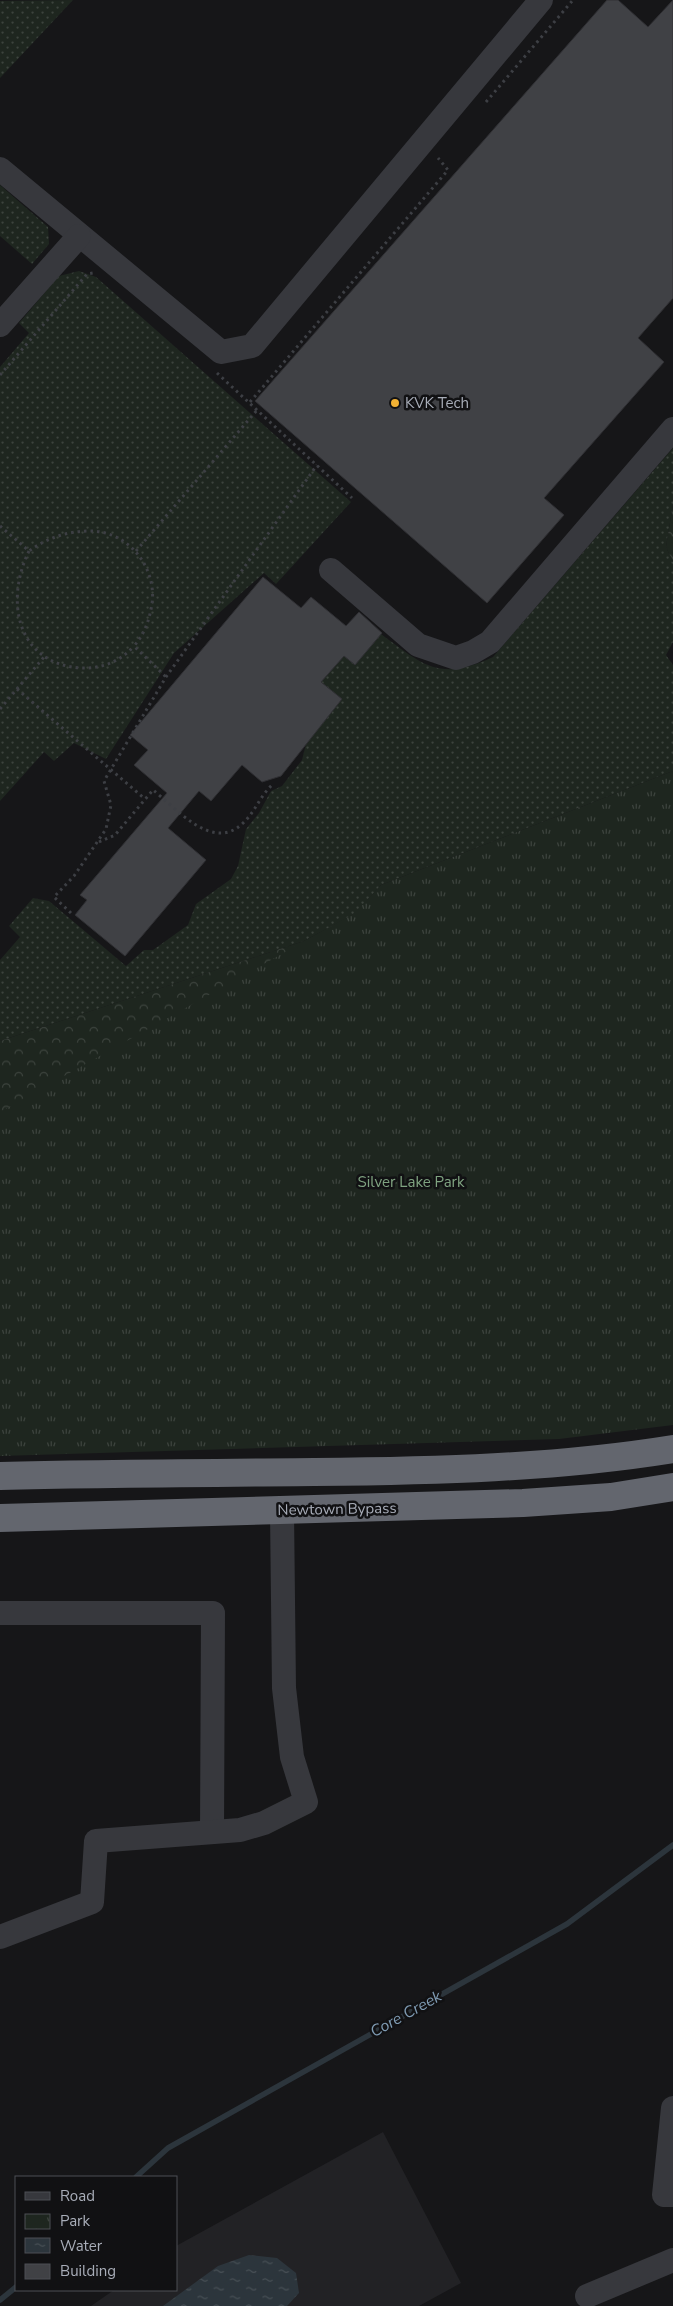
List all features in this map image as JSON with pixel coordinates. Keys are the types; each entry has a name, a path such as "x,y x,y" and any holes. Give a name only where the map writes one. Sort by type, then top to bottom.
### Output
{"highway":[{"path":"0,1476 387,1471 485,1467 592,1459 673,1449"},
{"name":"Newtown Bypass","path":"0,1518 523,1504 610,1497 673,1487"}],"lane":[{"path":"0,169 222,352 252,346 541,0"},
{"path":"0,325 79,236"},
{"path":"331,570 418,645 456,658 473,652 490,642 673,430"},
{"path":"0,1937 92,1902 96,1841 240,1830 264,1824 306,1802 292,1757 284,1688 282,1511"},
{"path":"0,1613 213,1613 212,1832"},
{"path":"670,2201 673,2108"},
{"path":"587,2296 673,2260"}],"path":[{"path":"482,106 573,0"},
{"path":"250,402 448,170 437,159 443,152"},
{"path":"0,375 87,274 95,273"},
{"path":"216,372 352,498"},
{"path":"136,551 258,409"},
{"path":"71,913 54,897 74,876 106,828 111,805 104,781 166,677 317,465"},
{"path":"0,526 30,551"},
{"path":"92,531 119,539 136,551 149,573 153,597 148,624 134,646 117,661 90,668 56,663 44,657 34,648 27,637 17,612 20,573 30,551 52,538 92,531"},
{"path":"134,646 166,677"},
{"path":"0,709 44,657"},
{"path":"17,689 145,799"},
{"path":"98,842 116,835 153,790 201,829 222,833 242,824 261,795 274,784"}],"shaded area":[{"path":"383,2132 461,2283 419,2306 91,2306 113,2291 178,2291 178,2245"}],"green space":[{"path":"73,0 0,78 0,1"},
{"path":"0,185 48,227 49,244 32,264 0,236"},
{"path":"79,271 96,277 351,502 276,584 264,573 174,653 106,759 74,743 54,761 44,752 0,801 0,367 29,333 19,323 59,276"},
{"path":"673,448 673,504 666,547 673,562 673,642 666,655 673,665 673,771 381,885 356,913 304,941 0,1041 0,960 20,937 9,926 33,898 49,901 126,966 144,950 153,950 188,925 196,904 231,879 238,866 246,829 259,813 271,791 282,786 302,760 307,740 342,699 321,682 344,656 355,665 381,634 409,655 433,667 459,668 475,665 493,657"},
{"path":"673,504 673,562 666,547"},
{"name":"Silver Lake Park","path":"673,771 673,1425 559,1439 0,1456 0,1112 355,913 381,885"},
{"path":"356,913 0,1158 0,1041 304,941"}],"water":[{"path":"249,2255 277,2258 296,2273 299,2293 287,2306 163,2306 218,2266"}],"building":[{"path":"607,0 618,0 648,27 673,0 673,298 638,338 664,362 544,498 564,515 487,603 255,401"},
{"path":"263,577 301,608 311,597 346,626 359,612 382,633 355,665 344,656 321,682 342,699 281,776 262,782 242,765 211,801 199,791 168,828 206,860 125,956 75,915 87,900 80,895 167,793 134,765 148,750 130,735"}],"waterway":[{"name":"Core Creek","path":"137,2176 168,2148 567,1924 673,1845"},
{"name":"Core Creek","path":"0,2300 15,2288"}],"place":[{"name":"KVK Tech","path":"395,403"}]}
